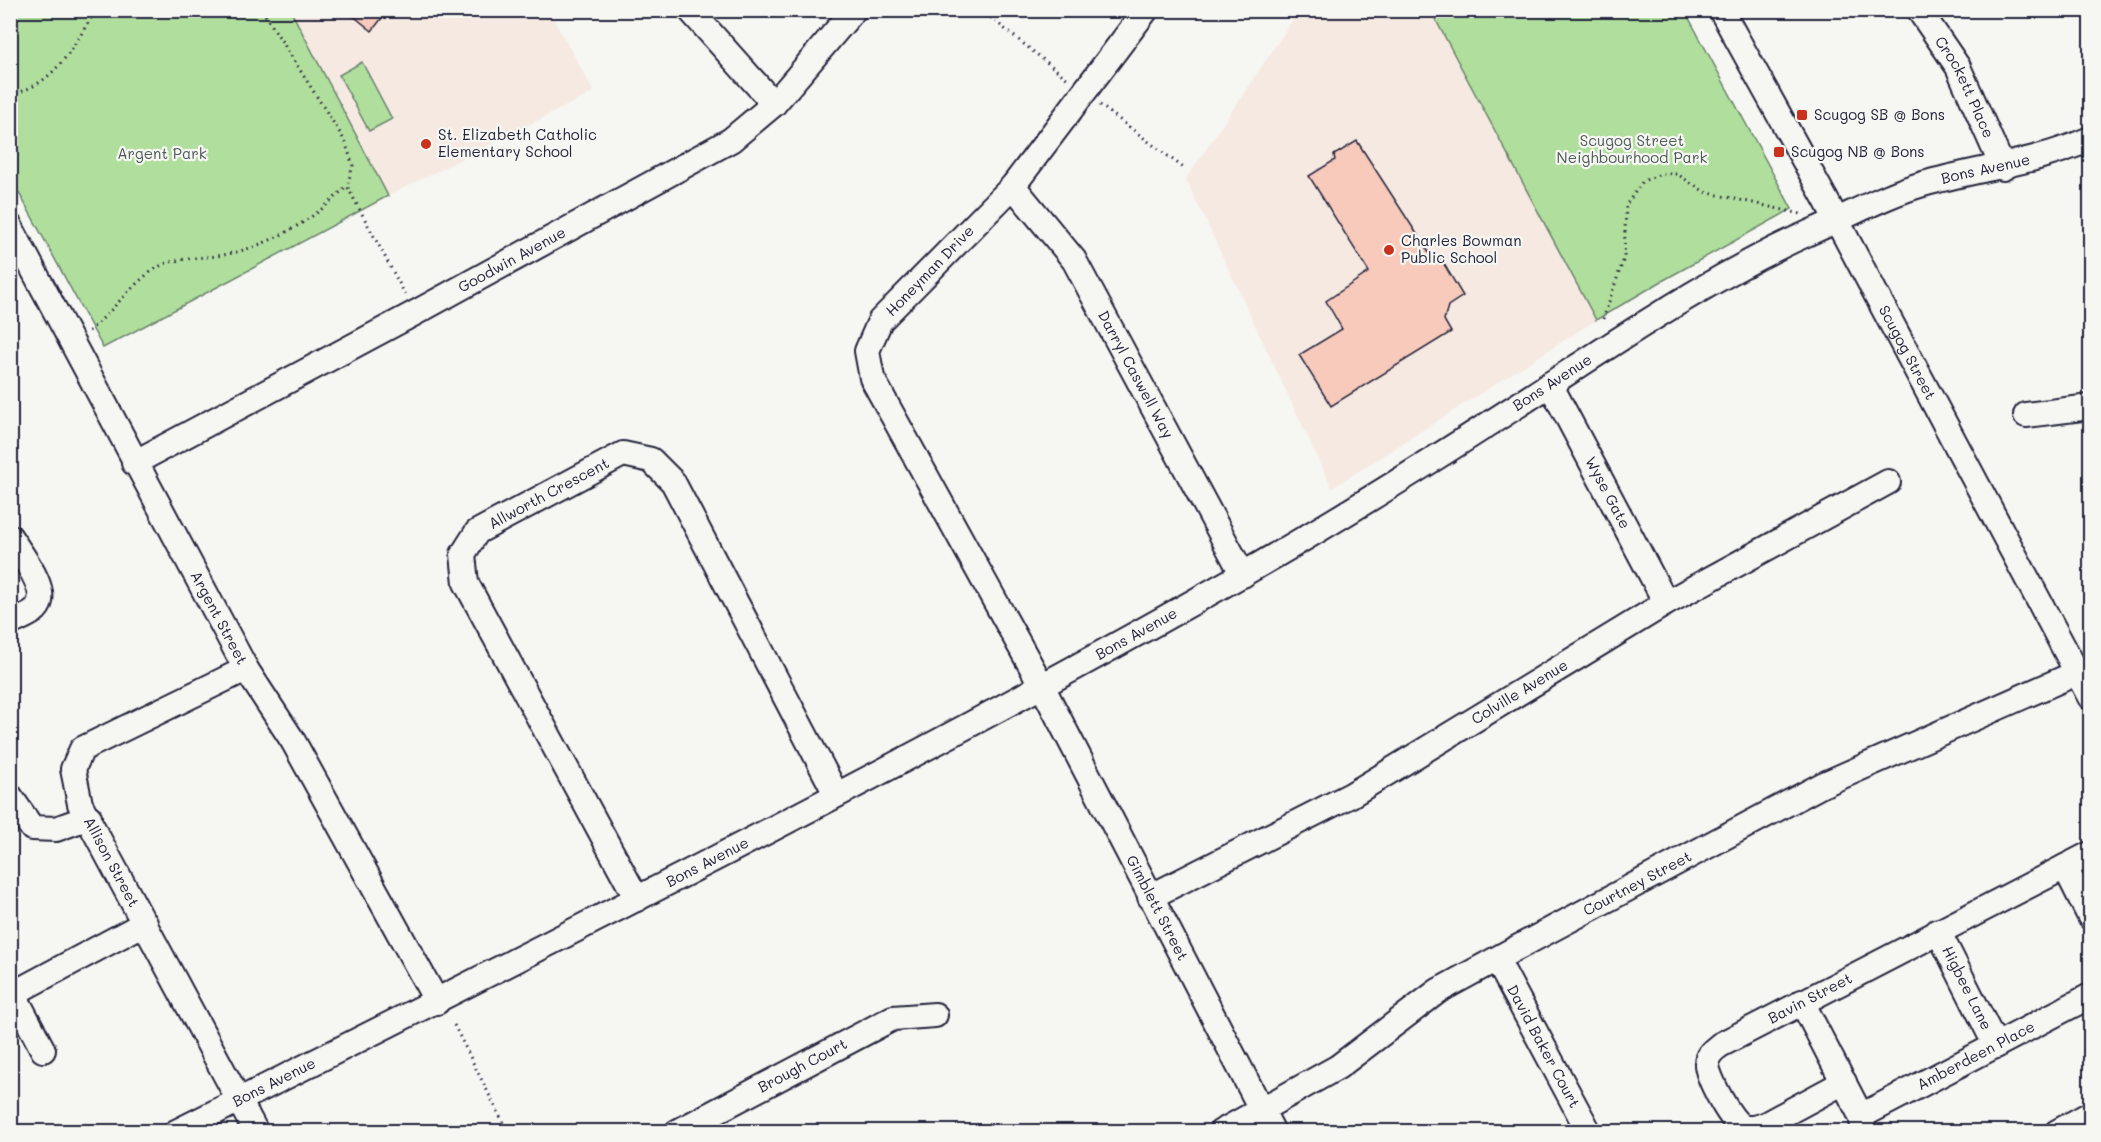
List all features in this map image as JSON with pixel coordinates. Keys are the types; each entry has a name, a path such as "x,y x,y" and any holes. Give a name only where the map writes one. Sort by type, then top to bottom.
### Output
{"street":[{"path":"690,10 774,104"},
{"name":"Goodwin Avenue","path":"134,463 415,314 731,140 774,104 854,10"},
{"name":"Honeyman Drive","path":"1042,686 872,378 867,351 880,321 1013,186 1146,10"},
{"name":"Scugog Street","path":"1721,10 2084,670 2091,698"},
{"name":"Crockett Place","path":"1919,10 1958,67 2003,168"},
{"name":"Bons Avenue","path":"176,1131 437,1002 638,899 1042,686 1243,575 1367,500 1698,291 1812,232 1917,186 2003,168 2043,157 2091,139"},
{"name":"Darryl Caswell Way","path":"1013,186 1074,260 1243,575"},
{"name":"Argent Street","path":"10,226 74,344 134,463 246,669 293,741 437,1002"},
{"name":"Wyse Gate","path":"1550,384 1666,603"},
{"path":"2025,415 2091,407"},
{"name":"Allworth Crescent","path":"638,899 466,583 464,554 477,532 623,454 651,460 673,482 836,794"},
{"name":"Colville Avenue","path":"1150,897 1351,795 1666,603 1888,482"},
{"path":"10,537 40,586 41,599 36,609 10,623"},
{"name":"Allison Street","path":"246,669 82,749 73,769 80,804 256,1131"},
{"name":"Courtney Street","path":"1221,1131 1338,1067 1438,992 1822,785 2084,670"},
{"name":"Gimblett Street","path":"1042,686 1273,1131"},
{"path":"10,796 32,828 56,829 89,817"},
{"name":"Bavin Street","path":"1844,1082 1754,1128 1742,1127 1733,1120 1707,1071 1706,1060 1711,1051 1802,1002 2091,854"},
{"path":"2066,867 2091,917"},
{"path":"43,1050 12,990 145,923"},
{"name":"Higbee Lane","path":"1938,932 1996,1046"},
{"name":"David Baker Court","path":"1497,960 1589,1131"},
{"name":"Amberdeen Place","path":"1802,1002 1844,1082 1862,1124 1996,1046 2091,996"},
{"name":"Brough Court","path":"677,1131 893,1018 935,1015"},
{"path":"2057,1131 2091,1114"}],"path":[{"path":"10,94 36,87 50,76 66,57 96,10"},
{"path":"89,331 109,315 145,276 161,265 230,254 254,245 306,220 335,199 346,186 353,166 345,141 262,10"},
{"path":"1603,319 1624,258 1626,205 1643,181 1661,174 1677,174 1705,192 1801,214"},
{"path":"346,186 409,303"},
{"path":"454,1025 508,1131"}],"shaded area":[{"name":"St. Elizabeth Catholic Elementary School","path":"291,11 549,11 594,92 388,196"},
{"name":"Charles Bowman Public School","path":"1299,11 1431,11 1596,320 1332,488 1186,179"}],"green space":[{"name":"Argent Park","path":"17,10 291,11 388,196 103,348 11,178 11,18"},
{"name":"Scugog Street Neighbourhood Park","path":"1431,11 1685,11 1792,209 1596,320"},
{"path":"362,62 392,119 369,131 339,75"}],"building":[{"path":"346,10 388,10 372,31"},
{"path":"1357,141 1435,262 1441,259 1463,296 1448,306 1444,320 1451,332 1331,406 1299,355 1342,329 1326,301 1369,272 1309,176 1335,160 1334,155"}],"place":[{"name":"Scugog SB @ Bons","path":"1802,115"},
{"name":"St. Elizabeth Catholic Elementary School","path":"426,144"},
{"name":"Scugog NB @ Bons","path":"1779,152"},
{"name":"Charles Bowman Public School","path":"1389,250"}]}
